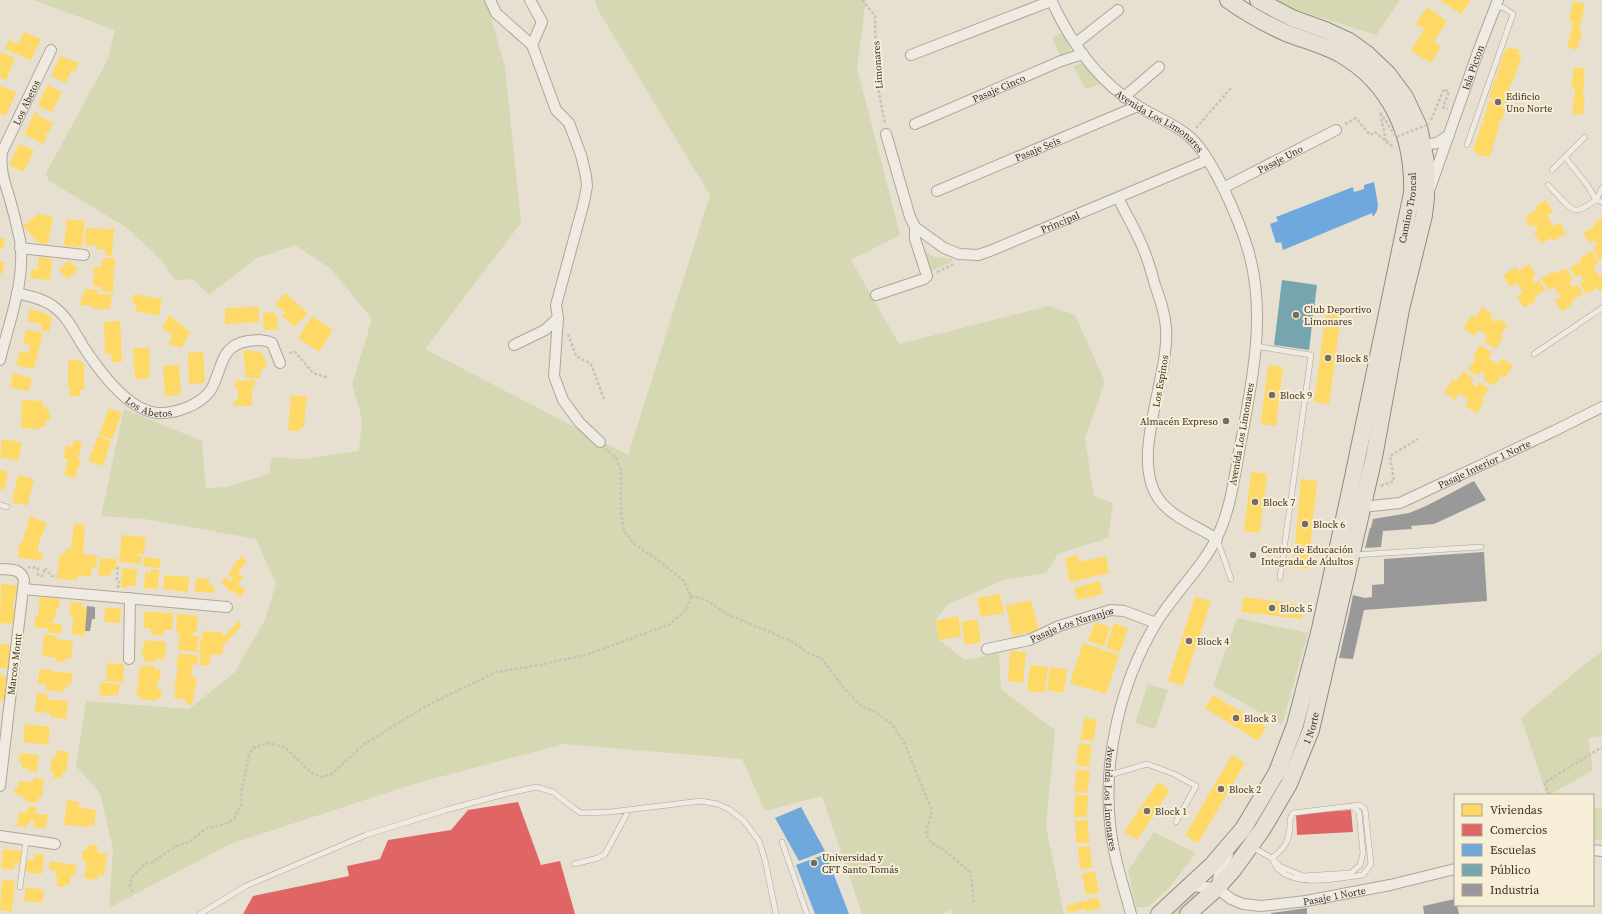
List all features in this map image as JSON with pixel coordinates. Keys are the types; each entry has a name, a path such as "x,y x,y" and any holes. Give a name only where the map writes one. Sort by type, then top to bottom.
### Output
{"main road":[{"name":"Camino Troncal","path":"1228,0 1260,20 1340,54 1362,70 1389,101 1397,115 1408,145 1412,177 1409,209 1358,502"},
{"name":"Camino Troncal","path":"1258,0 1292,18 1337,35 1360,48 1378,63 1405,97 1418,127 1423,145 1426,162 1426,198 1424,215 1401,309 1374,457 1358,502"},
{"name":"1 Norte","path":"1188,914 1217,888 1251,846 1289,784 1311,730 1351,555 1358,502"},
{"name":"1 Norte","path":"1243,829 1277,772 1296,725 1358,502"},
{"path":"1159,914 1212,865 1243,829"}],"street":[{"path":"490,0 496,13 532,45 556,110 569,124 581,156 586,181 584,202 556,305 558,318 554,376 563,400 579,422 600,442"},
{"path":"530,0 542,22 532,45"},
{"path":"911,55 1051,0"},
{"name":"Avenida Los Limonares","path":"1051,0 1062,22 1098,74 1124,97 1181,130 1202,152 1223,188 1242,233 1254,272 1257,309 1255,346 1248,401 1226,516 1216,539 1156,623 1137,661 1122,702 1116,727 1108,788 1110,824 1117,867 1131,914"},
{"name":"Isla Picton","path":"1426,198 1497,3"},
{"path":"1076,43 1118,10"},
{"name":"Los Abetos","path":"0,360 17,293 21,263 20,241 0,163 2,152 51,50"},
{"name":"Pasaje Cinco","path":"915,124 1061,61 1083,54"},
{"path":"1124,97 1159,67"},
{"name":"Pasaje Seis","path":"937,191 1138,106"},
{"name":"Pasaje Uno","path":"1223,188 1336,130"},
{"path":"876,295 924,279 927,276 914,239 915,227 910,217 886,134"},
{"path":"1423,145 1437,143 1450,135"},
{"name":"Principal","path":"915,227 944,248 959,254 978,255 1207,160"},
{"name":"Los Espinos","path":"1118,198 1144,252 1163,307 1166,329 1165,353 1148,458 1149,477 1156,495 1168,509 1216,539"},
{"path":"20,248 84,255"},
{"name":"Los Abetos","path":"17,293 39,299 54,306 72,328 93,362 108,379 132,403 146,410 159,413 174,411 190,406 201,399 210,391 227,352 234,345 240,342 266,340 272,343 280,363"},
{"path":"514,345 545,330 558,318"},
{"name":"Pasaje Interior 1 Norte","path":"1358,502 1400,503 1602,407"},
{"path":"0,569 18,571 22,574"},
{"name":"Marcos Montt","path":"0,786 24,588 22,574"},
{"path":"24,588 227,607"},
{"path":"129,659 130,598"},
{"name":"Pasaje Los Naranjos","path":"987,649 1029,640 1059,626 1111,610 1124,611 1156,623"},
{"path":"1189,886 1217,888 1220,870 1243,829"},
{"path":"0,836 55,844"},
{"name":"Pasaje 1 Norte","path":"1217,888 1231,899 1243,904 1261,906 1306,901 1383,887 1454,868"}],"lane":[{"path":"1467,145 1513,14 1497,3"},
{"path":"1552,170 1585,137"},
{"path":"1565,158 1588,186 1596,200 1602,202"},
{"path":"1548,185 1570,208 1575,210 1581,209 1596,200 1602,188"},
{"path":"1534,354 1602,308"},
{"path":"1255,346 1311,355 1280,578"},
{"path":"0,505 7,506"},
{"path":"1216,539 1231,579"},
{"path":"1351,555 1481,547"},
{"path":"1110,775 1147,764 1174,774 1196,786 1176,822"},
{"path":"200,914 246,886 366,835 446,810 536,787 553,792 572,808 581,813 629,810 701,801 717,804 729,809 744,821 759,841 765,860 776,914"},
{"path":"1360,805 1365,809 1371,864 1363,875 1304,881 1291,877 1277,868 1272,858 1282,850 1287,842 1290,832 1290,816 1293,813 1360,805"},
{"path":"1251,846 1272,858 1280,866 1303,876 1351,873 1360,865 1363,853 1359,812 1352,806"},
{"path":"574,864 598,858 605,854 629,810"},
{"path":"20,887 26,840"},
{"path":"782,842 807,914"}],"path":[{"name":"Limonares","path":"862,0 875,16 876,77 886,134"},
{"path":"1189,137 1231,88"},
{"path":"1386,141 1380,112 1396,137 1430,124 1444,89 1449,92 1443,106 1457,113"},
{"path":"1336,130 1356,118 1370,135 1375,132 1394,148"},
{"path":"927,276 956,264"},
{"path":"558,318 570,336 576,356 591,364 604,399"},
{"path":"289,353 295,352 313,373 328,378"},
{"path":"1358,502 1394,481 1390,456 1418,439"},
{"path":"132,892 130,886 132,877 145,864 151,863 176,846 189,842 205,829 225,824 234,819 242,803 241,793 249,755 253,748 268,743 284,747 312,773 321,777 332,774 363,745 426,706 496,672 534,666 589,654 670,624 686,610 691,596 684,581 655,558 635,545 624,531 621,511 622,471 616,458 600,442"},
{"path":"117,580 118,565"},
{"path":"22,574 30,566 38,568 38,575 42,576 45,568 52,576 57,576"},
{"path":"691,596 706,600 727,614 791,641 821,658 856,701 863,707 874,712 892,724 904,742 932,811 926,833 932,844 943,849 970,872 974,903"},
{"path":"1549,794 1544,783 1602,747"}],"green space":[{"path":"33,0 486,0 505,67 521,223 425,349 628,455 710,195 598,10 595,0 866,0 857,68 900,235 851,260 899,344 1048,306 1075,315 1105,382 1085,438 1094,496 1113,503 1108,538 1058,554 1046,573 1003,580 947,605 936,619 939,640 965,660 999,653 1001,689 1055,730 1046,827 1064,914 952,914 951,909 942,914 862,914 822,796 765,811 742,759 564,744 417,783 230,844 109,908 113,849 100,793 76,766 86,701 189,709 234,673 265,620 276,584 256,539 145,519 101,516 124,409 202,441 206,488 227,487 269,474 272,457 302,459 359,451 362,419 352,384 372,319 331,269 295,245 257,258 209,295 193,279 175,280 161,260 126,227 48,180 46,173 108,59 115,30"},
{"path":"1273,0 1400,0 1376,35 1278,4"},
{"path":"1063,32 1072,53 1061,58 1052,37"},
{"path":"1082,63 1101,84 1086,89 1073,66"},
{"path":"919,247 934,257 952,259 953,261 932,271 930,270"},
{"path":"1237,618 1308,633 1282,725 1213,686"},
{"path":"1602,652 1602,736 1588,738 1593,770 1551,794 1547,794 1521,718 1586,663"},
{"path":"1148,684 1168,690 1155,729 1135,723"},
{"path":"1594,808 1602,808 1602,840 1594,840"},
{"path":"1154,832 1196,853 1170,887 1148,907 1136,907 1128,871"},
{"path":"1202,892 1178,914 1168,914 1191,893"}],"building: Viviendas":[{"path":"1440,0 1471,0 1461,14"},
{"path":"1573,1 1585,4 1579,30 1582,31 1577,50 1567,47 1573,22 1569,21"},
{"path":"1427,7 1447,21 1434,42 1441,47 1431,63 1411,51 1424,29 1416,24"},
{"path":"24,32 41,39 31,60 5,49 9,40 18,44"},
{"name":"Edificio Uno Norte","path":"1509,47 1519,50 1518,54 1522,55 1512,84 1510,84 1509,89 1511,90 1507,104 1504,103 1502,108 1505,109 1502,121 1500,120 1490,157 1486,157 1476,154 1476,151 1473,150 1482,123 1485,124 1486,122 1483,121 1489,101 1492,102 1493,99 1489,98 1495,78 1499,79 1496,77 1505,49 1508,50"},
{"path":"0,52 15,58 6,80 0,78"},
{"path":"60,56 79,63 75,72 71,70 66,83 51,76"},
{"path":"1574,67 1585,68 1583,115 1572,114 1575,88 1571,87"},
{"path":"47,85 62,92 52,112 38,106"},
{"path":"0,86 16,92 6,116 0,113"},
{"path":"35,112 39,114 38,116 53,123 48,134 43,134 47,136 43,144 24,134"},
{"path":"19,144 34,150 24,172 9,165"},
{"path":"1546,200 1553,212 1547,215 1553,226 1560,222 1566,234 1553,241 1551,238 1541,244 1534,233 1538,230 1535,225 1530,227 1525,218 1536,210 1535,207"},
{"path":"38,214 53,217 48,244 39,243 23,226"},
{"path":"1602,218 1602,258 1599,260 1593,248 1597,246 1594,240 1589,243 1583,233 1595,226 1594,223"},
{"path":"67,219 85,221 82,247 64,246"},
{"path":"86,228 114,229 112,256 105,255 105,249 96,249 96,245 85,245"},
{"path":"0,238 5,239 3,249 0,249"},
{"path":"1592,251 1599,262 1593,266 1599,276 1602,274 1602,290 1599,292 1597,288 1586,294 1579,283 1584,281 1580,275 1576,278 1570,268 1582,261 1580,258"},
{"path":"39,257 52,259 50,280 30,278 32,269 37,270"},
{"path":"103,258 115,258 113,293 101,291 101,287 93,286 94,266 101,267"},
{"path":"69,260 78,269 68,279 59,270"},
{"path":"0,261 5,262 2,274 0,274"},
{"path":"1529,264 1536,275 1532,278 1535,283 1539,280 1545,290 1534,298 1536,301 1524,308 1517,297 1523,293 1517,283 1510,287 1503,275 1516,267 1518,271"},
{"path":"1566,268 1573,279 1569,282 1573,287 1577,284 1583,294 1571,301 1573,304 1562,312 1555,300 1561,297 1554,287 1548,290 1541,279 1554,271 1556,274"},
{"path":"85,289 98,290 97,294 112,295 110,309 93,309 93,306 80,305"},
{"path":"285,293 308,313 295,327 282,316 285,313 275,304"},
{"path":"134,294 162,299 159,316 135,311 136,304 132,303"},
{"path":"259,307 259,322 225,324 225,308"},
{"path":"1482,307 1493,315 1490,319 1496,322 1498,318 1508,325 1500,336 1503,338 1496,349 1484,342 1488,336 1478,330 1474,336 1463,328 1472,315 1475,318"},
{"path":"30,309 45,313 52,317 49,332 41,330 42,324 27,321"},
{"path":"273,312 277,315 278,329 264,330 263,313"},
{"name":"Block 8","path":"1326,313 1341,315 1329,404 1314,402"},
{"path":"169,315 190,332 182,348 168,344 172,335 162,328"},
{"path":"312,316 333,330 319,352 298,338"},
{"path":"120,321 122,362 112,362 111,354 105,354 104,322"},
{"path":"26,329 43,333 34,369 16,365 20,351 28,353 30,345 23,343"},
{"path":"1480,345 1492,352 1488,358 1498,364 1502,358 1513,366 1505,378 1501,376 1494,386 1483,379 1486,375 1481,372 1478,376 1468,370 1476,358 1473,356"},
{"path":"133,348 149,348 150,378 135,379"},
{"path":"243,350 261,352 266,362 266,369 261,369 260,378 246,378"},
{"path":"203,352 205,383 189,384 188,353"},
{"path":"68,360 80,360 84,365 84,390 80,390 80,396 70,396 70,389 68,389"},
{"path":"179,365 181,395 165,396 163,366"},
{"name":"Block 9","path":"1268,365 1283,367 1276,426 1261,424"},
{"path":"1463,371 1474,379 1471,383 1477,387 1479,382 1489,389 1481,400 1484,402 1477,413 1465,406 1469,400 1459,393 1455,400 1444,392 1453,379 1456,382"},
{"path":"13,373 32,378 29,391 10,387"},
{"path":"255,380 255,386 252,386 252,406 234,406 234,400 238,400 238,388 235,388 235,381"},
{"path":"291,395 307,396 304,427 301,427 300,431 288,430"},
{"path":"22,400 43,401 43,407 48,408 51,420 46,420 45,427 40,427 40,429 21,428"},
{"path":"109,408 122,413 112,439 99,435"},
{"path":"98,436 111,441 103,466 88,461"},
{"path":"2,439 22,442 18,461 0,457"},
{"path":"74,440 82,442 78,459 81,460 75,478 64,475 68,459 63,458 66,445 72,447"},
{"path":"0,470 8,472 4,490 0,489"},
{"name":"Block 7","path":"1251,472 1267,474 1260,533 1244,531"},
{"path":"18,475 34,479 27,506 12,502"},
{"name":"Block 6","path":"1301,479 1317,481 1308,569 1293,568"},
{"path":"30,516 47,523 39,542 38,552 43,553 42,560 18,558 19,544 21,544"},
{"path":"74,524 85,525 83,554 97,556 96,568 92,567 91,577 77,575 77,580 57,579 60,553 65,554 66,549 71,549"},
{"path":"122,535 146,537 144,554 137,553 137,555 142,556 141,564 119,562"},
{"path":"1078,555 1079,562 1106,556 1109,573 1070,582 1065,558"},
{"path":"241,556 247,561 238,573 243,577 238,584 246,590 240,597 232,590 231,592 221,582 225,577 230,581 233,578 228,575"},
{"path":"144,557 161,559 160,568 143,566"},
{"path":"100,558 117,559 116,570 111,570 110,576 98,575"},
{"path":"122,568 137,569 136,586 127,586 127,588 121,587"},
{"path":"151,569 159,570 158,589 144,588 145,572 151,573"},
{"path":"164,575 189,577 188,592 163,589"},
{"path":"196,578 209,579 209,585 214,585 214,593 195,592"},
{"path":"1100,581 1103,594 1077,600 1074,588"},
{"path":"1,584 18,586 17,595 15,595 14,600 13,608 15,608 13,624 0,623"},
{"path":"1000,594 1004,613 981,617 977,598"},
{"path":"40,597 60,599 59,609 56,609 55,619 53,619 52,623 62,624 61,634 48,632 48,629 34,627 36,616 38,616"},
{"name":"Block 4","path":"1195,597 1211,601 1183,686 1168,681"},
{"name":"Block 5","path":"1243,597 1304,605 1302,619 1241,612"},
{"path":"1031,600 1039,630 1013,636 1006,606"},
{"path":"71,601 83,603 82,607 87,608 84,637 81,637 81,635 72,634 73,615 69,615"},
{"path":"105,608 121,608 120,623 104,622"},
{"path":"144,612 173,613 172,630 164,630 164,635 151,635 151,628 144,628"},
{"path":"177,614 198,616 196,633 193,632 193,636 199,636 197,652 178,650 180,633 176,633"},
{"path":"958,616 961,636 939,640 936,621"},
{"path":"977,619 981,642 965,645 961,622"},
{"path":"238,621 242,625 223,646 222,655 211,654 209,666 199,665 201,654 199,654 203,631 222,632 222,635 225,635"},
{"path":"1095,622 1110,627 1104,646 1088,641"},
{"path":"1114,623 1128,628 1120,652 1106,648"},
{"path":"44,634 57,636 56,639 73,641 71,659 65,658 65,662 56,661 56,658 42,656"},
{"path":"145,640 166,642 165,659 155,659 155,662 143,661 144,655 142,655 142,647 144,647"},
{"path":"1083,643 1119,655 1106,694 1070,683"},
{"path":"0,644 11,645 8,669 0,668"},
{"path":"1010,651 1026,652 1023,683 1008,681"},
{"path":"179,653 198,656 197,665 193,664 191,676 197,677 192,705 186,704 187,700 174,698 176,688 174,688 178,668 176,667"},
{"path":"107,663 124,664 123,682 106,681"},
{"path":"145,665 154,666 154,669 161,670 160,681 158,681 157,689 162,690 161,699 156,698 155,701 140,699 140,696 136,695 138,682 143,682 138,681 140,666 145,667"},
{"path":"1030,665 1048,667 1044,693 1027,691"},
{"path":"1050,667 1067,669 1064,693 1047,690"},
{"path":"39,669 53,670 53,672 73,673 71,685 67,684 67,688 65,688 63,692 46,690 46,684 38,683"},
{"path":"0,673 2,673 1,676 8,677 5,701 0,701"},
{"path":"101,682 120,684 118,695 99,695"},
{"path":"37,693 48,694 47,699 68,701 66,719 50,717 51,713 35,712"},
{"name":"Block 3","path":"1213,695 1266,727 1258,741 1205,708"},
{"path":"1085,717 1097,720 1093,741 1080,739"},
{"path":"25,724 50,727 48,745 23,742"},
{"path":"1079,743 1092,745 1089,767 1076,765"},
{"path":"57,750 69,752 66,772 63,772 62,778 52,777 53,772 50,771 53,756 56,757"},
{"path":"20,753 39,755 37,772 28,771 29,769 22,768 22,763 19,762"},
{"name":"Block 2","path":"1232,755 1245,763 1198,843 1185,835"},
{"path":"1077,769 1090,771 1087,793 1074,791"},
{"path":"33,778 44,779 42,798 38,798 37,803 24,801 25,797 17,796 17,793 14,793 15,788 18,788 18,781 33,782"},
{"name":"Block 1","path":"1158,782 1170,790 1137,840 1124,832"},
{"path":"1075,795 1088,795 1087,817 1074,817"},
{"path":"67,800 79,802 79,807 96,810 94,826 64,825"},
{"path":"28,806 36,807 35,813 48,815 46,828 33,827 34,820 31,820 30,824 26,824 26,827 17,826 19,812 27,813"},
{"path":"1088,820 1089,843 1076,843 1075,821"},
{"path":"88,844 98,846 97,852 107,854 104,876 98,875 97,880 84,878 87,862 83,861 82,855 83,850 87,850"},
{"path":"1090,846 1092,868 1080,869 1078,847"},
{"path":"3,849 22,851 20,864 15,863 14,870 1,868"},
{"path":"34,854 44,855 42,874 25,872 27,860 34,860"},
{"path":"50,861 76,865 75,876 71,875 70,884 65,884 64,887 57,886 58,878 55,877 56,870 49,870"},
{"path":"1095,871 1099,893 1086,895 1082,874"},
{"path":"2,880 15,881 12,912 0,910"},
{"path":"26,887 44,890 42,903 24,901"},
{"path":"1098,897 1101,908 1086,912 1085,909 1068,913 1066,906"}],"building: Comercios":[{"path":"518,802 541,865 560,861 575,914 243,914 253,896 349,876 347,866 380,859 388,840 451,830 468,810"},
{"path":"1351,810 1353,832 1297,835 1296,814"}],"building: Escuelas":[{"path":"1374,182 1378,205 1377,211 1373,217 1372,213 1283,250 1281,242 1276,243 1270,224 1278,221 1276,217 1353,187 1354,192 1364,189 1364,185"},
{"path":"801,807 825,851 799,861 775,818"},
{"path":"826,854 849,914 815,914 796,865"}],"building: Público":[{"name":"Club Deportivo Limonares","path":"1282,280 1317,285 1309,350 1274,345"}],"building: Industria":[{"path":"1474,481 1486,500 1434,524 1411,526 1412,529 1383,531 1381,547 1365,548 1373,519 1409,513 1426,506"},
{"path":"1484,552 1487,601 1364,610 1353,659 1339,658 1353,595 1365,598 1372,597 1372,585 1384,584 1384,559"},
{"path":"87,606 95,607 95,619 92,619 90,631 85,631"},
{"path":"1454,899 1454,906 1457,906 1459,914 1424,914 1423,906"},
{"path":"1307,908 1307,914 1271,914 1271,913"}],"place":[{"name":"Edificio Uno Norte","path":"1498,102"},
{"name":"Club Deportivo Limonares","path":"1296,315"},
{"name":"Block 8","path":"1328,358"},
{"name":"Block 9","path":"1272,395"},
{"name":"Almacén Expreso","path":"1226,421"},
{"name":"Block 7","path":"1255,502"},
{"name":"Block 6","path":"1305,524"},
{"name":"Centro de Educación Integrada de Adultos","path":"1253,555"},
{"name":"Block 5","path":"1272,608"},
{"name":"Block 4","path":"1189,641"},
{"name":"Block 3","path":"1236,718"},
{"name":"Block 2","path":"1221,789"},
{"name":"Block 1","path":"1147,811"},
{"name":"Universidad y CFT Santo Tomás","path":"814,863"}]}
